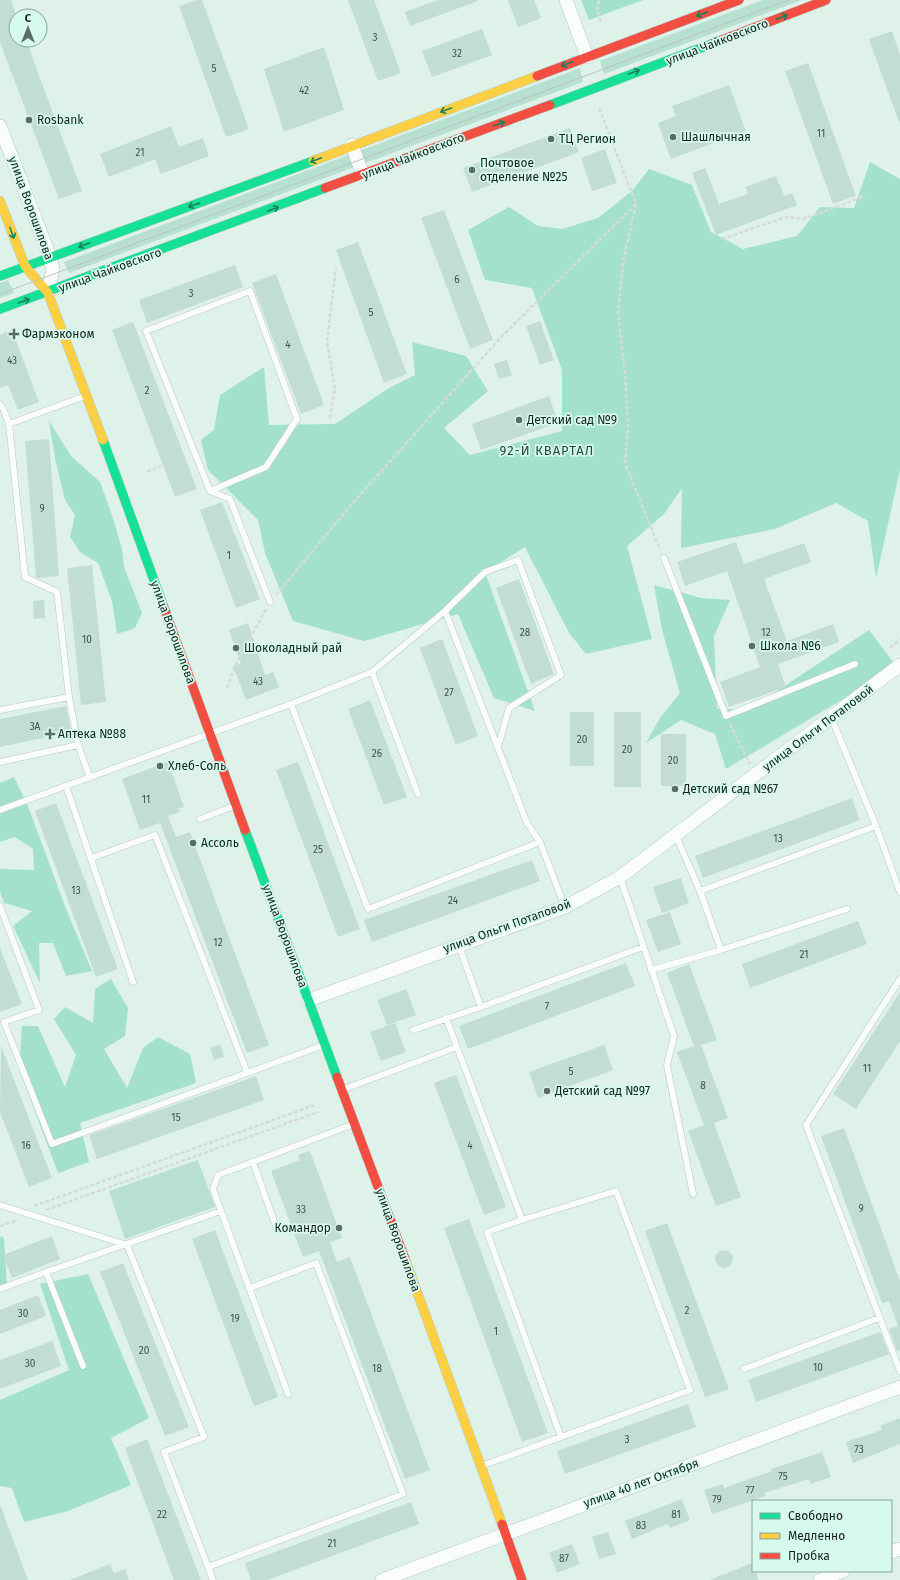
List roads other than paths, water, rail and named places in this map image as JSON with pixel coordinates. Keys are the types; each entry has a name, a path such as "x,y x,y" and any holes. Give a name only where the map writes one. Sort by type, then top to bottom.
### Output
{"main road":[{"path":"0,276 739,0"},
{"name":"улица Чайковского","path":"0,309 48,293 826,0"},
{"name":"улица Ворошилова","path":"0,201 25,266 48,293 211,733 236,805 482,1466 522,1580"}],"street":[{"path":"566,0 587,56"},
{"name":"улица Ворошилова","path":"0,126 50,257 53,269 48,293"},
{"path":"352,145 363,175"},
{"name":"улица Ольги Потаповой","path":"309,1000 458,944 565,907 620,877 900,665"},
{"name":"улица 40 лет Октября","path":"382,1580 900,1387"},
{"path":"820,1580 840,1572"}],"lane":[{"path":"210,491 266,467 297,419 250,291 146,331 210,491 230,499 270,602"},
{"path":"9,424 86,395"},
{"path":"0,405 3,408 9,424 25,577 57,592 69,697 78,745 90,778"},
{"path":"664,558 726,716 855,664"},
{"path":"0,810 291,704 372,672 445,611 485,572 518,560 561,675 509,708 498,747"},
{"path":"445,611 527,823 540,842 565,907"},
{"path":"372,672 418,794"},
{"path":"0,710 69,697"},
{"path":"291,704 368,909 540,842"},
{"path":"831,718 876,826 900,892"},
{"path":"0,762 78,745"},
{"path":"66,786 133,982"},
{"path":"200,819 236,805"},
{"path":"700,892 876,826"},
{"path":"91,858 155,835 247,1072"},
{"path":"676,836 700,892 721,950"},
{"path":"620,877 674,1036 668,1065 693,1194"},
{"path":"0,906 39,1010 4,1022 52,1144 325,1044"},
{"path":"651,970 721,950 847,909"},
{"path":"458,944 481,1007"},
{"path":"413,1030 481,1007 643,947"},
{"path":"900,979 806,1125 900,1371"},
{"path":"446,1018 522,1220"},
{"path":"342,1090 458,1047"},
{"path":"288,1394 213,1189 218,1175 355,1124"},
{"path":"253,1162 275,1224"},
{"path":"482,1466 690,1390 616,1191 487,1232 561,1437"},
{"path":"0,1205 128,1244"},
{"path":"0,1289 221,1211"},
{"path":"128,1244 204,1437 164,1452 213,1580"},
{"path":"208,1567 403,1494 316,1263 250,1288"},
{"path":"46,1272 83,1366"},
{"path":"744,1369 879,1318"}],"tram line":[{"path":"0,294 789,0"}],"place":[{"name":"Rosbank","path":"29,120"},
{"name":"Шашлычная","path":"673,137"},
{"name":"ТЦ Регион","path":"551,139"},
{"name":"Почтовое отделение №25","path":"472,170"},
{"name":"Фармэконом","path":"14,334"},
{"name":"Детский сад №9","path":"519,420"},
{"name":"Школа №6","path":"752,646"},
{"name":"Шоколадный рай","path":"236,648"},
{"name":"Аптека №88","path":"50,734"},
{"name":"Хлеб-Соль","path":"160,766"},
{"name":"Детский сад №67","path":"675,789"},
{"name":"Ассоль","path":"193,843"},
{"name":"Детский сад №97","path":"547,1091"},
{"name":"Командор","path":"339,1228"}],"district":[{"name":"92-Й КВАРТАЛ","path":"547,450"}]}
